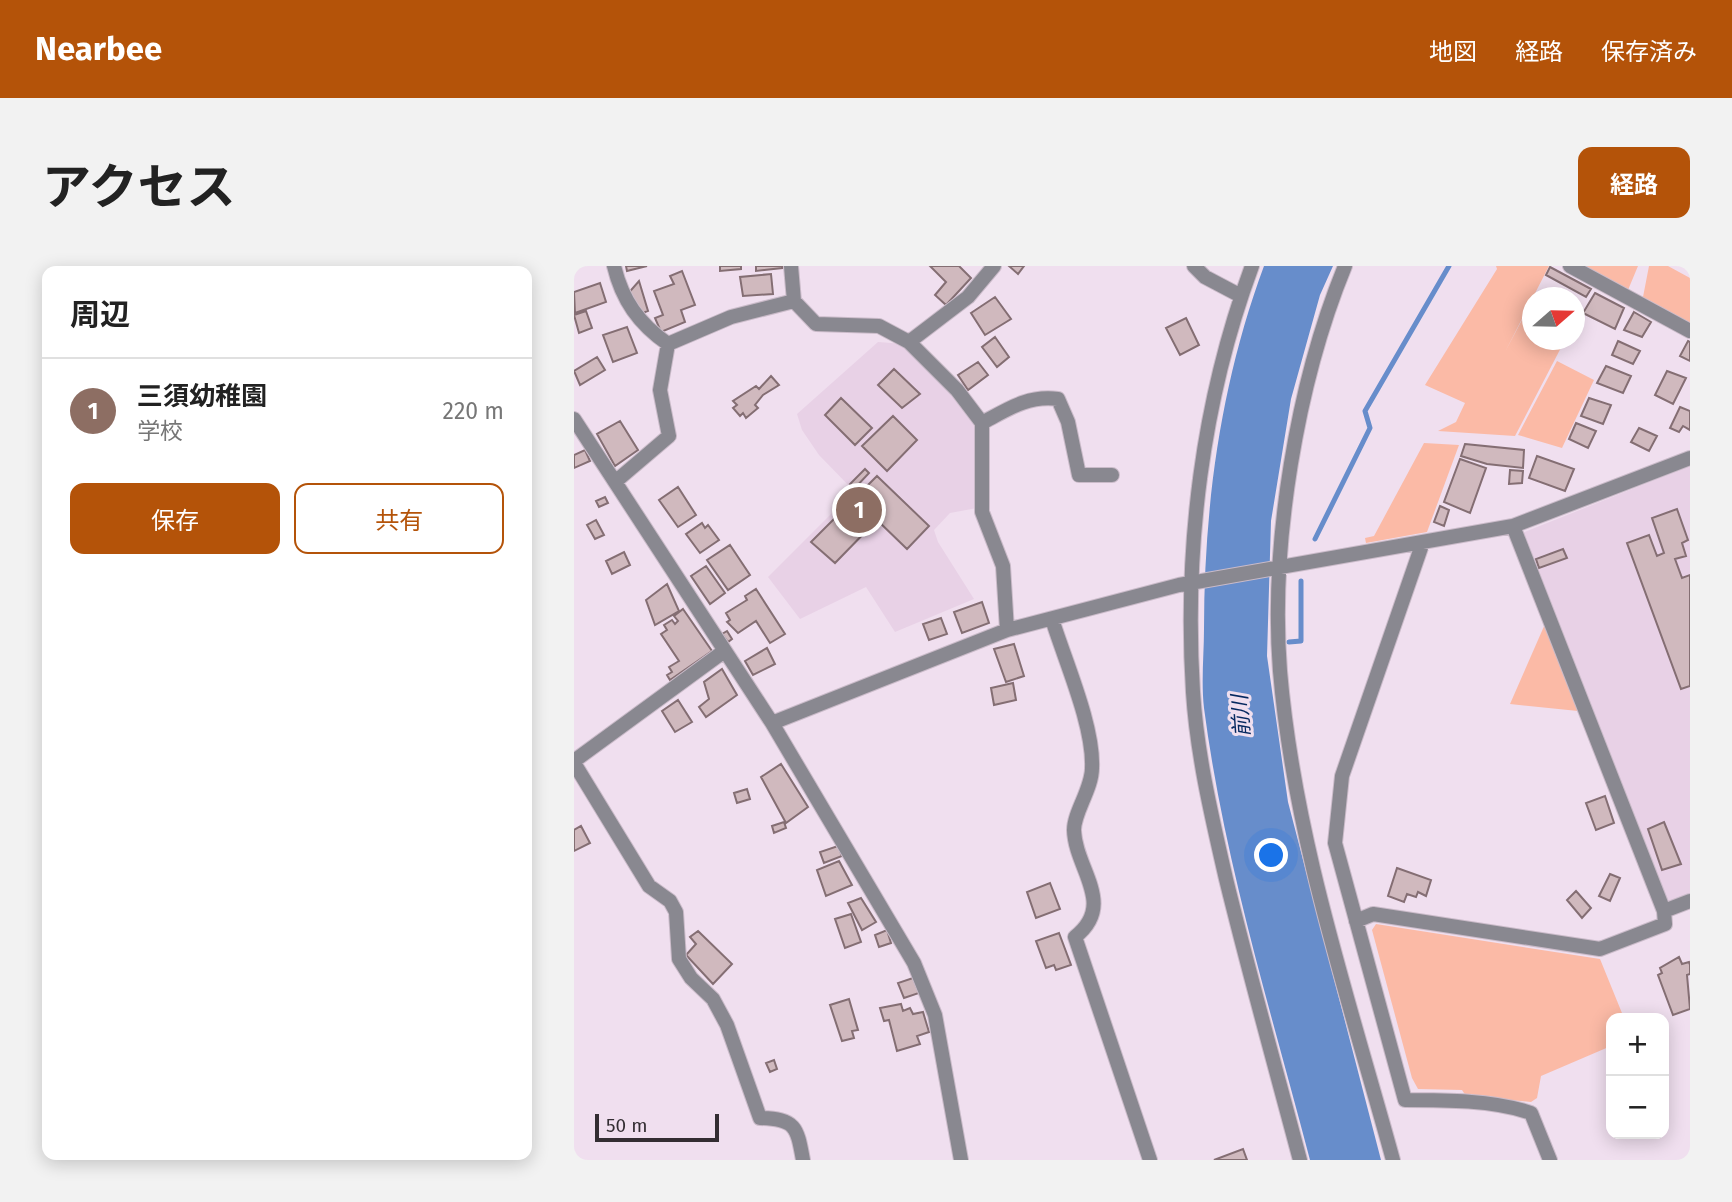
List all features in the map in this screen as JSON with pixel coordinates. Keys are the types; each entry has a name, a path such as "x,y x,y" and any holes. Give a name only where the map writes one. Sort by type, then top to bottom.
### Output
{"street":[{"path":"614,266 628,306 651,333 668,344"},
{"path":"792,266 794,301 816,324 879,326 909,342 957,390 982,423 982,512 1003,566 1007,630"},
{"path":"909,342 968,297 995,266"},
{"path":"1194,266 1205,277 1241,296"},
{"path":"1252,266 1221,365 1203,445 1194,583 1193,693 1212,820 1300,1160"},
{"path":"1345,266 1316,352 1302,408 1289,483 1278,567 1280,670 1303,821 1393,1160"},
{"path":"1570,266 1690,331"},
{"path":"668,344 731,317 794,301"},
{"path":"615,481 669,436 660,390 668,344"},
{"path":"982,423 1018,403 1041,397 1058,400 1068,422 1079,475 1112,475"},
{"path":"574,419 723,652 772,723 914,963 935,1015 961,1160"},
{"path":"772,723 1007,630 1194,583 1513,526 1690,458"},
{"path":"1356,921 1373,914 1600,950 1665,924 1664,911 1513,526"},
{"path":"1423,542 1342,776 1335,843 1405,1100 1459,1100 1517,1108 1531,1113 1550,1160"},
{"path":"1052,619 1092,756 1088,792 1074,829 1094,903 1089,926 1075,937 1150,1160"},
{"path":"723,652 574,762 649,886 670,901 676,912 679,959 691,978 713,999 727,1025 760,1118 782,1118 791,1123 798,1135 803,1160"},
{"path":"1664,911 1690,901"}],"shaded area":[{"path":"1496,266 1549,266 1538,287 1522,287 1522,319 1505,352 1522,320 1522,350 1560,350 1515,436 1438,431 1456,422 1465,403 1425,385 1497,269"},
{"path":"1583,266 1638,266 1628,290"},
{"path":"1649,266 1668,266 1690,278 1690,323 1643,297"},
{"path":"878,342 904,344 953,394 980,432 977,508 950,513 934,530 938,542 974,599 895,632 866,587 800,619 768,577 854,491 819,455 802,430 797,414"},
{"path":"1557,361 1594,380 1562,448 1518,435"},
{"path":"1424,443 1459,445 1427,532 1366,543 1365,538 1374,536"},
{"path":"1690,466 1690,896 1672,903 1665,899 1522,533"},
{"path":"1545,624 1578,711 1510,704"},
{"path":"1376,924 1600,959 1622,1013 1606,1013 1606,1048 1541,1076 1537,1098 1531,1102 1466,1096 1462,1090 1418,1089 1412,1078 1372,930"}],"water":[{"name":"前川","path":"1264,266 1333,266 1320,295 1291,399 1271,521 1267,656 1288,802 1381,1160 1310,1160 1236,879 1204,708 1207,536 1218,445 1236,354"}],"building":[{"path":"626,266 647,266 627,271"},
{"path":"720,266 741,266 741,269 720,271"},
{"path":"756,266 782,266 782,268 756,271"},
{"path":"930,266 959,266 971,278 946,305 935,295 946,282"},
{"path":"1009,266 1024,266 1018,274"},
{"path":"1550,267 1591,289 1586,297 1585,287 1568,287 1546,275"},
{"path":"682,271 695,305 681,310 685,322 661,332 655,318 663,315 654,291 674,284 670,276"},
{"path":"771,274 773,294 743,296 740,277"},
{"path":"639,281 648,311 640,314 625,297"},
{"path":"600,283 606,302 575,313 574,292"},
{"path":"1595,293 1624,308 1615,329 1585,314"},
{"path":"995,297 1011,319 985,335 971,313"},
{"path":"586,311 592,328 579,333 574,315"},
{"path":"1634,312 1651,322 1642,337 1624,330"},
{"path":"1186,318 1199,345 1180,355 1166,328"},
{"path":"627,327 637,353 613,362 603,335"},
{"path":"995,337 1009,357 997,367 982,347"},
{"path":"1618,341 1640,351 1633,364 1612,355"},
{"path":"1688,341 1690,342 1690,361 1680,356"},
{"path":"597,357 605,370 580,385 574,371"},
{"path":"978,362 988,375 968,390 958,375"},
{"path":"1606,366 1631,376 1623,393 1597,383"},
{"path":"894,369 920,394 902,408 878,385"},
{"path":"1667,371 1686,378 1673,404 1655,395"},
{"path":"771,376 779,385 763,395 755,405 758,408 746,418 743,413 740,416 733,408 737,405 733,401 756,386 759,389"},
{"path":"841,398 872,428 855,445 825,415"},
{"path":"1589,398 1611,405 1603,424 1581,416"},
{"path":"1680,407 1690,411 1690,430 1683,426 1679,432 1670,428"},
{"path":"893,416 917,440 887,471 862,446"},
{"path":"620,421 638,450 615,466 597,434"},
{"path":"1576,423 1596,431 1588,448 1569,439"},
{"path":"1639,428 1657,436 1649,451 1631,442"},
{"path":"1465,444 1524,450 1523,468 1487,464 1461,456"},
{"path":"585,450 590,461 574,468 574,455"},
{"path":"1537,456 1574,469 1565,491 1529,478"},
{"path":"1460,459 1486,468 1470,513 1444,502"},
{"path":"865,469 869,473 854,489 850,484"},
{"path":"1510,470 1523,471 1522,483 1509,484"},
{"path":"877,476 929,526 907,549 877,520 835,563 811,542"},
{"path":"678,487 696,515 678,527 659,500"},
{"path":"605,497 608,503 599,507 596,501"},
{"path":"1440,506 1449,510 1444,526 1434,522"},
{"path":"1677,509 1688,540 1682,543 1686,556 1675,559 1682,578 1690,575 1690,686 1681,689 1627,543 1649,535 1657,556 1664,553 1652,518"},
{"path":"596,520 604,535 595,539 587,525"},
{"path":"702,523 705,528 708,525 719,540 700,553 686,534"},
{"path":"730,545 750,575 728,590 707,560"},
{"path":"1563,549 1567,558 1539,568 1536,559"},
{"path":"624,552 630,565 612,574 606,561"},
{"path":"706,566 725,593 710,604 691,576"},
{"path":"667,584 679,611 655,625 646,600"},
{"path":"756,589 785,634 770,643 756,621 738,633 727,622 730,620 726,613 747,600 745,596"},
{"path":"982,602 989,623 962,633 954,612"},
{"path":"683,609 712,651 670,680 667,675 672,672 669,667 679,661 661,634 667,630 664,625 672,620 675,624 678,621 674,616"},
{"path":"941,618 947,634 929,640 923,624"},
{"path":"727,631 732,639 728,642 722,634"},
{"path":"1014,644 1024,676 1006,682 994,649"},
{"path":"767,648 775,664 753,675 745,661"},
{"path":"722,669 737,695 706,717 699,707 709,699 704,682"},
{"path":"1013,683 1016,700 994,705 991,688"},
{"path":"678,700 692,722 675,732 662,711"},
{"path":"781,764 808,807 786,823 761,777"},
{"path":"747,789 750,799 737,803 734,793"},
{"path":"1605,796 1614,823 1596,830 1586,803"},
{"path":"784,822 786,828 774,833 772,826"},
{"path":"1664,822 1681,864 1662,870 1648,829"},
{"path":"581,826 590,843 574,851 574,830"},
{"path":"838,846 842,856 824,863 820,852"},
{"path":"839,861 852,885 826,896 817,870"},
{"path":"1397,868 1431,880 1426,896 1418,892 1416,897 1407,894 1404,902 1388,896"},
{"path":"1610,874 1620,878 1610,901 1599,896"},
{"path":"1050,883 1060,909 1036,918 1027,892"},
{"path":"1576,891 1591,908 1582,918 1567,900"},
{"path":"861,898 876,922 862,930 848,903"},
{"path":"851,914 861,942 845,948 835,919"},
{"path":"887,930 891,943 879,947 875,935"},
{"path":"698,931 732,964 713,984 686,955 696,944 690,937"},
{"path":"1059,933 1071,965 1056,970 1054,965 1046,968 1036,941"},
{"path":"1679,957 1682,964 1689,962 1690,965 1690,974 1687,975 1690,1009 1673,1015 1658,975 1662,973 1660,968"},
{"path":"913,978 919,993 904,998 898,983"},
{"path":"849,999 858,1030 852,1031 854,1038 842,1041 830,1005"},
{"path":"901,1004 903,1011 910,1008 913,1014 923,1012 929,1032 917,1036 920,1044 897,1051 889,1020 884,1021 880,1008"},
{"path":"774,1060 777,1069 770,1072 766,1063"},
{"path":"1243,1149 1247,1160 1214,1160"}],"waterway":[{"path":"1315,539 1370,428 1365,411 1449,266"},
{"path":"1289,642 1301,641 1301,581"}],"place":[{"name":"三須幼稚園","path":"859,510"}]}
